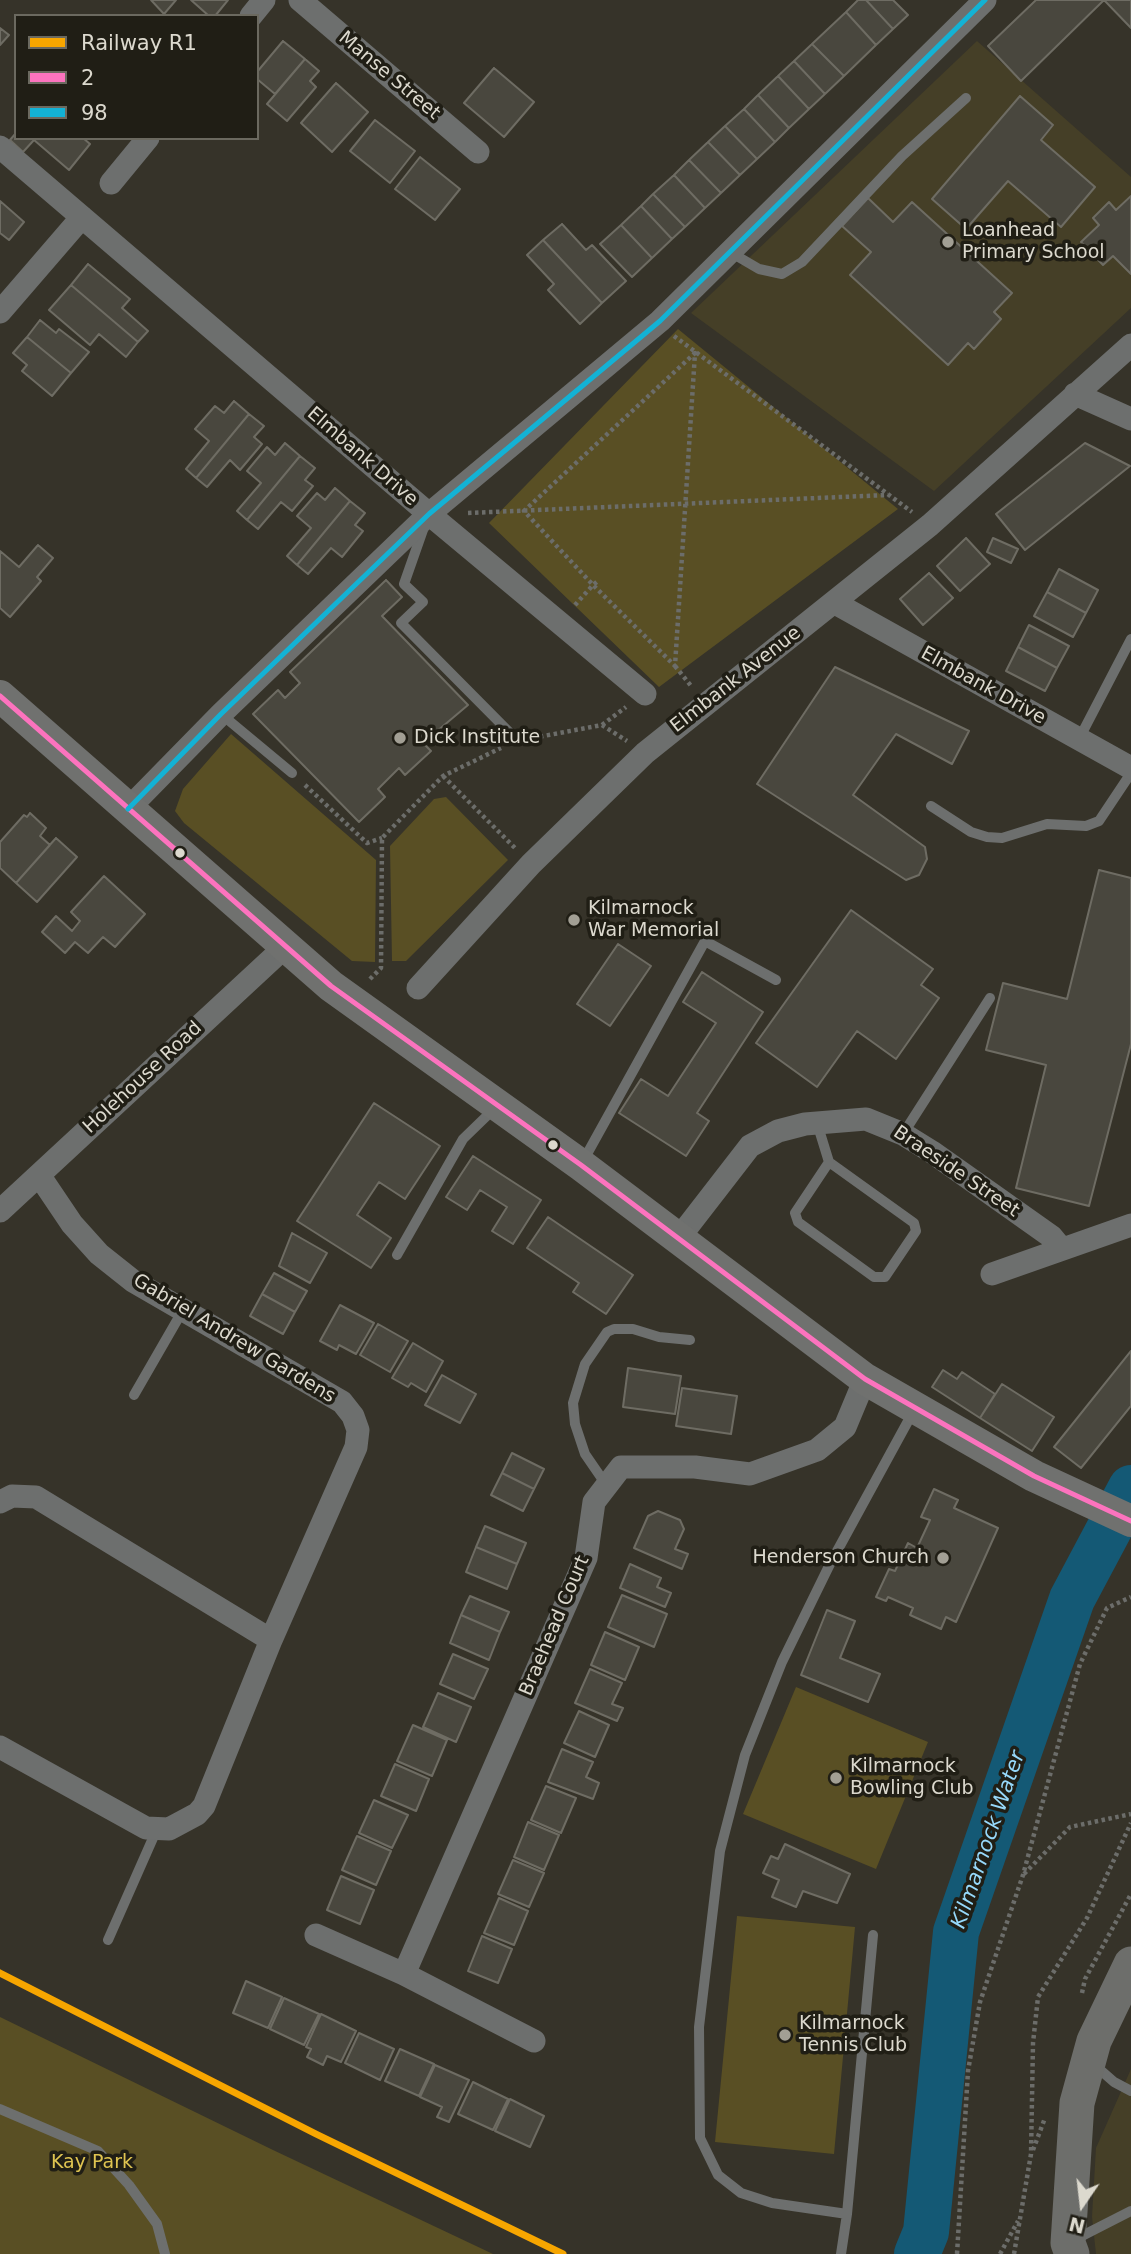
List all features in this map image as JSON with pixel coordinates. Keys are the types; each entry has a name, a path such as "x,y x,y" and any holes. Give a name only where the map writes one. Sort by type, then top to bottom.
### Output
{"main road":[{"path":"0,696 331,986 581,1165 865,1379 1034,1476 1131,1521"},
{"path":"1068,2250 1077,2103 1094,2041 1131,1964"}],"street":[{"path":"253,14 264,0"},
{"name":"Manse Street","path":"300,0 478,152"},
{"path":"128,809 221,714 429,514 660,321 985,0"},
{"path":"111,183 146,140"},
{"name":"Elmbank Drive","path":"0,148 429,514 645,694"},
{"path":"0,312 82,217"},
{"name":"Elmbank Avenue","path":"418,988 531,864 645,752 930,525 1131,345"},
{"path":"1075,394 1131,419"},
{"name":"Elmbank Drive","path":"835,603 1131,770"},
{"name":"Holehouse Road","path":"0,1211 287,945"},
{"name":"Braeside Street","path":"678,1239 750,1146 778,1131 817,1123 866,1119 903,1134 1052,1237 1062,1250"},
{"name":"Gabriel Andrew Gardens","path":"39,1175 72,1224 99,1254 134,1281 342,1402 353,1416 358,1430 356,1447 271,1640 204,1807 180,1825 158,1829"},
{"path":"992,1275 1131,1224"},
{"name":"Braehead Court","path":"404,1974 586,1558 594,1502 621,1467 695,1467 750,1474 817,1450 845,1427 865,1379"},
{"path":"0,1502 12,1496 36,1497 271,1640"},
{"path":"0,1747 136,1824 158,1829"},
{"path":"316,1935 404,1974 534,2041"}],"lane":[{"path":"729,252 759,269 782,274 802,262 902,156 966,98"},
{"path":"429,514 404,584 423,602 401,623 517,740"},
{"path":"1079,739 1131,639"},
{"path":"221,714 292,773"},
{"path":"931,806 971,832 987,837 1002,838 1047,824 1086,826 1099,821 1131,770"},
{"path":"581,1165 705,941 776,980"},
{"path":"903,1134 990,998"},
{"path":"397,1255 463,1139 498,1106"},
{"path":"817,1123 829,1162 914,1223 916,1231 884,1277 874,1277 798,1222 795,1213 829,1162"},
{"path":"134,1395 183,1310"},
{"path":"607,1486 585,1454 575,1424 573,1403 585,1364 607,1332 614,1329 633,1329 659,1337 690,1339"},
{"path":"846,2214 772,2203 741,2193 718,2175 700,2138 699,2027 720,1851 746,1755 782,1662 818,1588 915,1409"},
{"path":"108,1940 158,1829"},
{"path":"841,2254 873,1935"},
{"path":"1094,2041 1098,2068 1114,2082 1131,2091"},
{"path":"0,2109 98,2151 129,2185 157,2224 165,2254"},
{"path":"1068,2250 1131,2211"}],"path":[{"path":"660,321 695,353 930,525"},
{"path":"524,511 695,353"},
{"path":"524,511 675,666 695,353"},
{"path":"429,514 888,495"},
{"path":"574,606 596,583"},
{"path":"292,773 367,842 382,838 443,776 517,740 602,725 645,752"},
{"path":"443,776 531,864"},
{"path":"331,986 345,972 372,980 381,968 382,838"},
{"path":"957,2254 968,2071 980,2001 1023,1875 1080,1664 1107,1608 1131,1597"},
{"path":"1023,1875 1070,1826 1131,1814"},
{"path":"1014,2254 1031,2154 1032,2043 1038,1997 1087,1918 1131,1823"},
{"path":"1000,2254 1020,2219"}],"shaded area":[{"name":"Loanhead Primary School","path":"977,41 1131,177 1131,308 934,491 691,313"},
{"path":"1131,2069 1131,2254 1096,2254 1092,2217 1096,2148"}],"green space":[{"path":"678,329 898,509 659,687 489,523"},
{"path":"231,734 376,860 375,962 352,961 184,823 175,811 183,789"},
{"path":"446,797 508,860 406,961 392,961 390,846 434,799"},
{"name":"Kilmarnock Bowling Club","path":"796,1687 928,1742 876,1869 743,1814"},
{"name":"Kilmarnock Tennis Club","path":"737,1916 855,1927 834,2154 715,2142"},
{"name":"Kay Park","path":"0,2017 273,2150 493,2254 0,2254"}],"building":[{"path":"151,0 176,0 164,14"},
{"path":"191,0 228,0 217,14 207,14"},
{"path":"858,0 866,0 893,29 876,45 846,12"},
{"path":"866,0 893,0 908,15 893,29"},
{"path":"1036,0 1104,0 1021,81 988,46"},
{"path":"1104,0 1131,0 1131,28"},
{"path":"846,12 876,45 844,76 812,44"},
{"path":"0,28 9,35 0,45"},
{"path":"283,41 305,59 275,94 259,81 259,70"},
{"path":"812,44 844,76 825,94 794,61"},
{"path":"305,59 319,71 310,81 316,87 287,121 267,104"},
{"path":"794,61 825,94 809,109 778,76"},
{"path":"494,68 534,102 504,137 464,103"},
{"path":"778,76 809,109 789,128 758,95"},
{"path":"336,83 368,112 332,152 301,123"},
{"path":"758,95 789,128 775,142 744,109"},
{"path":"1020,96 1053,125 1041,140 1095,187 1061,227 1008,181 966,229 932,199"},
{"path":"744,109 775,142 757,159 725,126"},
{"path":"375,120 415,151 390,183 350,151"},
{"path":"725,126 757,159 740,175 708,142"},
{"path":"14,135 14,140 34,140 23,152 10,140"},
{"path":"34,140 85,140 90,144 69,170"},
{"path":"708,142 740,175 721,193 689,160"},
{"path":"420,157 460,189 435,220 395,189"},
{"path":"689,160 721,193 705,208 674,175"},
{"path":"674,175 705,208 685,227 653,194"},
{"path":"653,194 685,227 672,239 641,206"},
{"path":"1131,196 1131,274 1113,256 1103,265 1081,242 1099,225 1093,218 1109,202 1116,210"},
{"path":"868,198 893,222 912,202 1012,293 994,312 1001,319 974,349 968,343 948,365 850,275 871,252 842,226"},
{"path":"0,201 24,222 9,240 0,233"},
{"path":"641,206 672,239 652,258 621,225"},
{"path":"562,224 586,250 592,245 626,281 602,303 543,240"},
{"path":"621,225 652,258 632,277 600,244"},
{"path":"543,240 602,303 580,324 548,290 554,284 527,255"},
{"path":"88,264 130,299 122,308 148,331 138,342 71,285"},
{"path":"71,285 138,342 126,357 99,334 90,345 49,310"},
{"path":"40,320 56,333 59,329 89,352 71,373 27,337"},
{"path":"27,337 71,373 52,396 22,371 27,365 13,353"},
{"path":"234,401 249,414 196,478 186,469 209,441 195,429 215,406 224,413"},
{"path":"249,414 264,426 254,437 262,444 240,470 230,460 207,487 196,478"},
{"path":"285,443 300,456 247,520 237,511 261,483 247,471 267,447 275,455"},
{"path":"1085,443 1130,466 1025,550 996,514"},
{"path":"300,456 315,468 305,480 313,486 292,511 281,502 258,529 247,520"},
{"path":"335,488 350,501 297,565 287,556 311,528 297,516 317,493 325,500"},
{"path":"350,501 365,513 355,525 363,531 342,557 331,548 308,574 297,565"},
{"path":"966,538 990,564 960,591 937,566"},
{"path":"993,538 1018,549 1011,563 987,552"},
{"path":"38,545 53,558 37,577 41,581 10,617 0,608 0,551 19,567"},
{"path":"1059,569 1098,590 1086,613 1047,592"},
{"path":"929,573 953,598 923,625 900,599"},
{"path":"386,580 402,597 382,616 468,705 423,743 431,751 405,775 399,768 378,789 385,797 359,822 253,714 278,690 285,698 300,683 290,672"},
{"path":"1047,592 1086,613 1073,637 1034,616"},
{"path":"1029,625 1069,646 1057,668 1018,647"},
{"path":"1018,647 1057,668 1045,691 1006,671"},
{"path":"835,667 969,731 952,764 896,734 853,795 925,847 927,859 919,875 906,880 757,784"},
{"path":"30,813 46,828 40,836 50,845 16,883 0,868 0,842 24,815 27,817"},
{"path":"56,838 77,857 37,902 16,883"},
{"path":"1099,870 1131,878 1131,1044 1089,1206 1016,1188 1046,1065 986,1050 1003,983 1067,999"},
{"path":"104,876 145,914 115,947 103,937 88,953 75,942 65,953 42,932 56,916 72,931 80,921 71,912"},
{"path":"851,910 933,969 921,985 939,998 896,1059 857,1031 817,1087 756,1043"},
{"path":"618,944 651,966 610,1026 577,1004"},
{"path":"702,972 763,1012 697,1113 709,1121 686,1156 619,1113 641,1079 668,1096 716,1023 683,1002"},
{"path":"374,1103 440,1146 405,1199 379,1182 357,1215 391,1238 371,1268 297,1221"},
{"path":"473,1156 541,1200 513,1244 492,1231 507,1207 480,1190 467,1210 446,1197"},
{"path":"548,1217 633,1275 606,1314 573,1292 579,1283 527,1248"},
{"path":"292,1233 327,1253 310,1283 279,1266"},
{"path":"274,1273 307,1291 295,1312 262,1294"},
{"path":"262,1294 295,1312 283,1334 250,1316"},
{"path":"340,1305 374,1323 356,1354 339,1345 337,1350 320,1341"},
{"path":"378,1324 408,1341 390,1372 360,1355"},
{"path":"413,1343 443,1361 426,1392 411,1383 408,1387 392,1378"},
{"path":"1131,1351 1131,1406 1081,1468 1054,1447"},
{"path":"628,1368 681,1376 675,1414 623,1407"},
{"path":"943,1370 957,1379 962,1372 995,1394 980,1418 932,1387"},
{"path":"442,1375 476,1394 460,1423 425,1405"},
{"path":"1002,1384 1054,1417 1032,1451 980,1418"},
{"path":"682,1388 737,1396 731,1434 676,1426"},
{"path":"512,1453 544,1469 534,1489 502,1473"},
{"path":"502,1473 534,1489 523,1511 491,1495"},
{"name":"Henderson Church","path":"934,1489 958,1500 954,1508 998,1528 956,1622 946,1617 941,1629 910,1615 913,1608 888,1597 886,1601 876,1597 889,1569 895,1571 908,1543 917,1548 930,1520 921,1517"},
{"path":"658,1511 680,1520 684,1529 675,1549 688,1554 682,1569 634,1548 648,1516"},
{"path":"485,1526 526,1543 517,1564 476,1547"},
{"path":"476,1547 517,1564 507,1589 466,1572"},
{"path":"630,1564 661,1578 657,1587 671,1593 665,1607 620,1588"},
{"path":"622,1595 667,1614 654,1647 608,1627"},
{"path":"470,1596 509,1612 500,1632 461,1615"},
{"path":"827,1610 855,1621 840,1658 880,1674 868,1702 801,1675"},
{"path":"461,1615 500,1632 489,1660 450,1643"},
{"path":"605,1632 639,1647 625,1680 591,1665"},
{"path":"453,1654 488,1669 474,1699 440,1684"},
{"path":"590,1669 622,1683 612,1704 623,1708 617,1721 575,1703"},
{"path":"438,1693 471,1707 456,1742 423,1727"},
{"path":"579,1711 609,1725 595,1757 564,1743"},
{"path":"413,1725 447,1740 432,1776 397,1761"},
{"path":"562,1749 593,1762 586,1777 599,1783 593,1799 548,1782"},
{"path":"395,1764 429,1779 416,1811 381,1796"},
{"path":"546,1786 576,1798 561,1833 531,1820"},
{"path":"374,1800 408,1815 392,1848 359,1833"},
{"path":"528,1822 559,1835 544,1870 514,1857"},
{"path":"357,1836 391,1851 376,1885 342,1870"},
{"path":"785,1844 850,1874 837,1903 803,1891 796,1907 772,1897 779,1880 763,1873 771,1856 778,1859"},
{"path":"513,1860 544,1873 529,1907 498,1894"},
{"path":"341,1876 374,1890 360,1924 327,1910"},
{"path":"499,1898 528,1911 514,1945 484,1933"},
{"path":"482,1936 512,1949 498,1983 468,1971"},
{"path":"246,1981 282,1997 268,2028 233,2013"},
{"path":"284,1998 319,2014 304,2045 270,2029"},
{"path":"321,2014 356,2031 341,2062 327,2056 323,2065 307,2057 311,2049 306,2047"},
{"path":"359,2033 394,2049 380,2080 345,2063"},
{"path":"400,2049 434,2064 419,2096 385,2081"},
{"path":"435,2065 469,2080 449,2122 437,2117 442,2107 420,2097"},
{"path":"473,2082 508,2099 493,2130 458,2114"},
{"path":"510,2099 544,2116 530,2147 495,2131"}],"waterway":[{"name":"Kilmarnock Water","path":"917,2254 926,2232 956,1932 1072,1599 1131,1488"}],"rail line":[{"name":"R1","path":"0,1973 316,2134 563,2254"}],"transit line":[{"name":"98","path":"128,809 221,714 429,514 660,321 985,0"},
{"name":"2","path":"0,696 331,986 581,1165 865,1379 1034,1476 1131,1521"}],"place":[{"name":"Loanhead Primary School","path":"948,242"},
{"name":"Dick Institute","path":"400,738"},
{"name":"Kilmarnock War Memorial","path":"574,920"},
{"name":"Henderson Church","path":"943,1558"},
{"name":"Kilmarnock Bowling Club","path":"836,1778"},
{"name":"Kilmarnock Tennis Club","path":"785,2035"}]}
